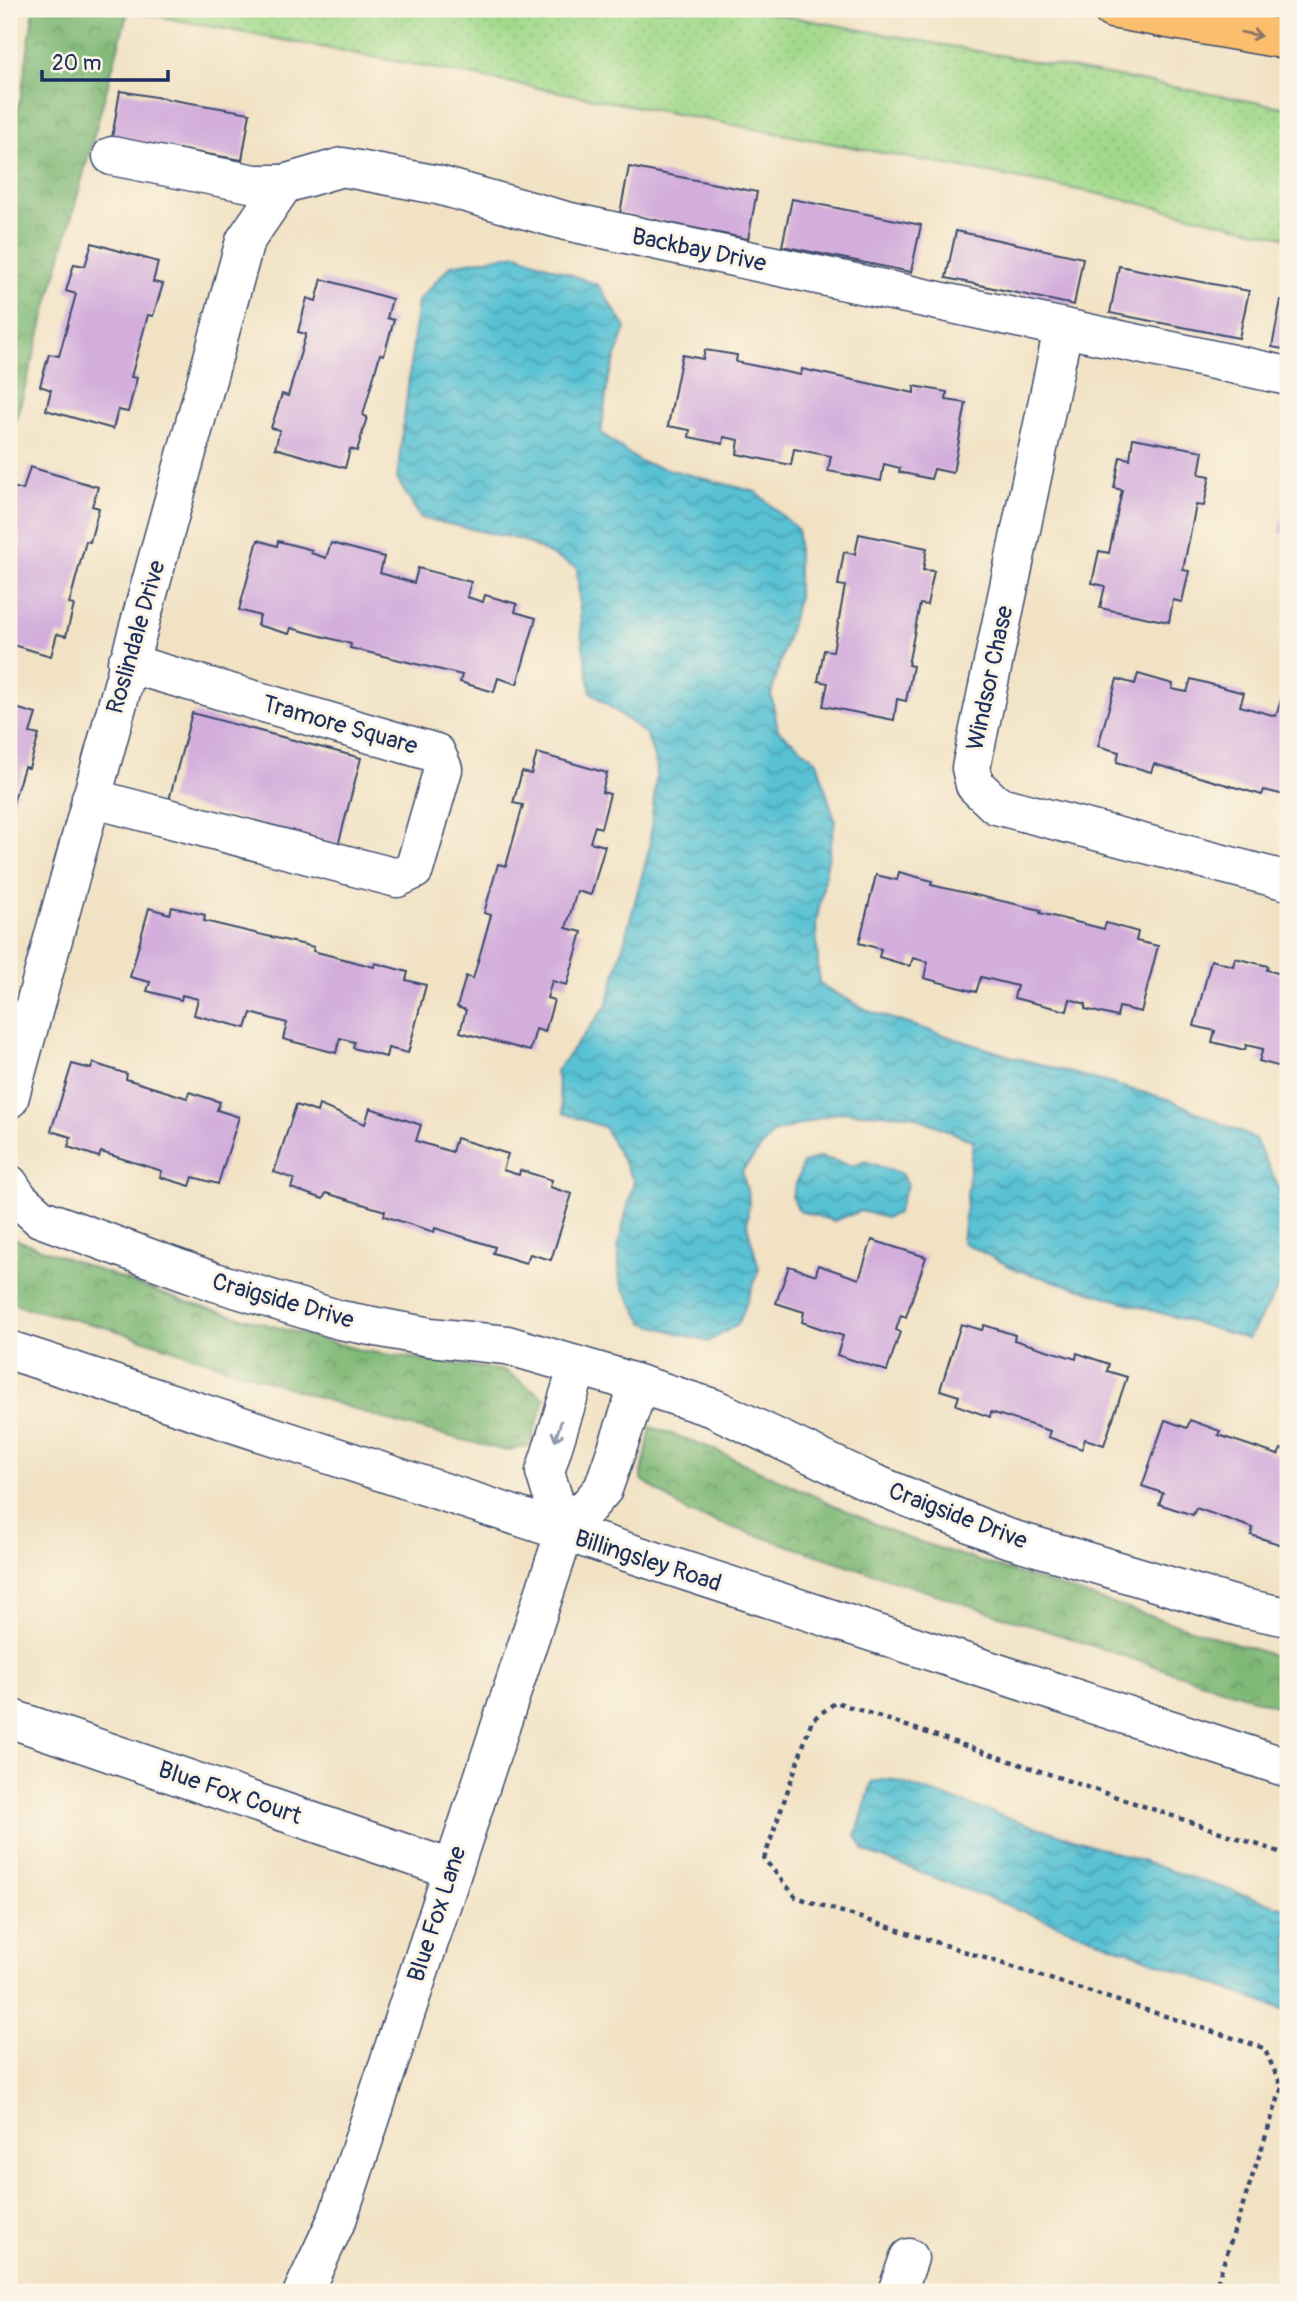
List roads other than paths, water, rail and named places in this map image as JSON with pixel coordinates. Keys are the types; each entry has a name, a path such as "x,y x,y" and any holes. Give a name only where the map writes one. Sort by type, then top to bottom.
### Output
{"highway":[{"path":"1112,9 1288,40"}],"street":[{"name":"Backbay Drive","path":"112,156 255,184 284,184 342,167 438,185 566,221 1288,376"},
{"name":"Roslindale Drive","path":"9,1099 245,241 284,184"},
{"name":"Windsor Chase","path":"1063,328 971,768 975,785 996,805 1288,881"},
{"name":"Tramore Square","path":"91,798 397,878 414,870 443,769 436,753 127,663"},
{"name":"Craigside Drive","path":"9,1184 19,1199 40,1218 215,1282 340,1320 430,1337 507,1345 713,1408 868,1481 1004,1537 1242,1608 1288,1617"},
{"name":"Billingsley Road","path":"9,1350 564,1534 1288,1768"},
{"path":"564,1534 545,1472 578,1366"},
{"path":"564,1534 603,1489 639,1385"},
{"name":"Blue Fox Lane","path":"303,2292 338,2217 564,1534"},
{"name":"Blue Fox Court","path":"9,1718 451,1869"}],"water":[{"path":"517,254 598,285 626,328 608,380 601,433 640,462 756,492 798,530 798,599 771,694 778,730 817,761 835,821 816,924 819,984 871,1012 1013,1057 1171,1100 1255,1139 1286,1203 1285,1277 1248,1339 1017,1270 962,1242 973,1141 911,1115 839,1112 773,1133 742,1171 749,1199 747,1225 759,1269 739,1323 708,1342 644,1323 620,1282 618,1246 634,1181 604,1127 563,1113 556,1071 607,1005 649,850 657,768 647,735 591,692 582,639 577,568 522,540 421,518 397,479 418,301 451,265"},
{"path":"820,1157 854,1166 865,1161 902,1174 907,1185 897,1213 886,1218 861,1211 834,1221 799,1211 792,1196 803,1163"},
{"path":"890,1779 1288,1909 1288,2012 864,1851 856,1836 872,1782"}]}
